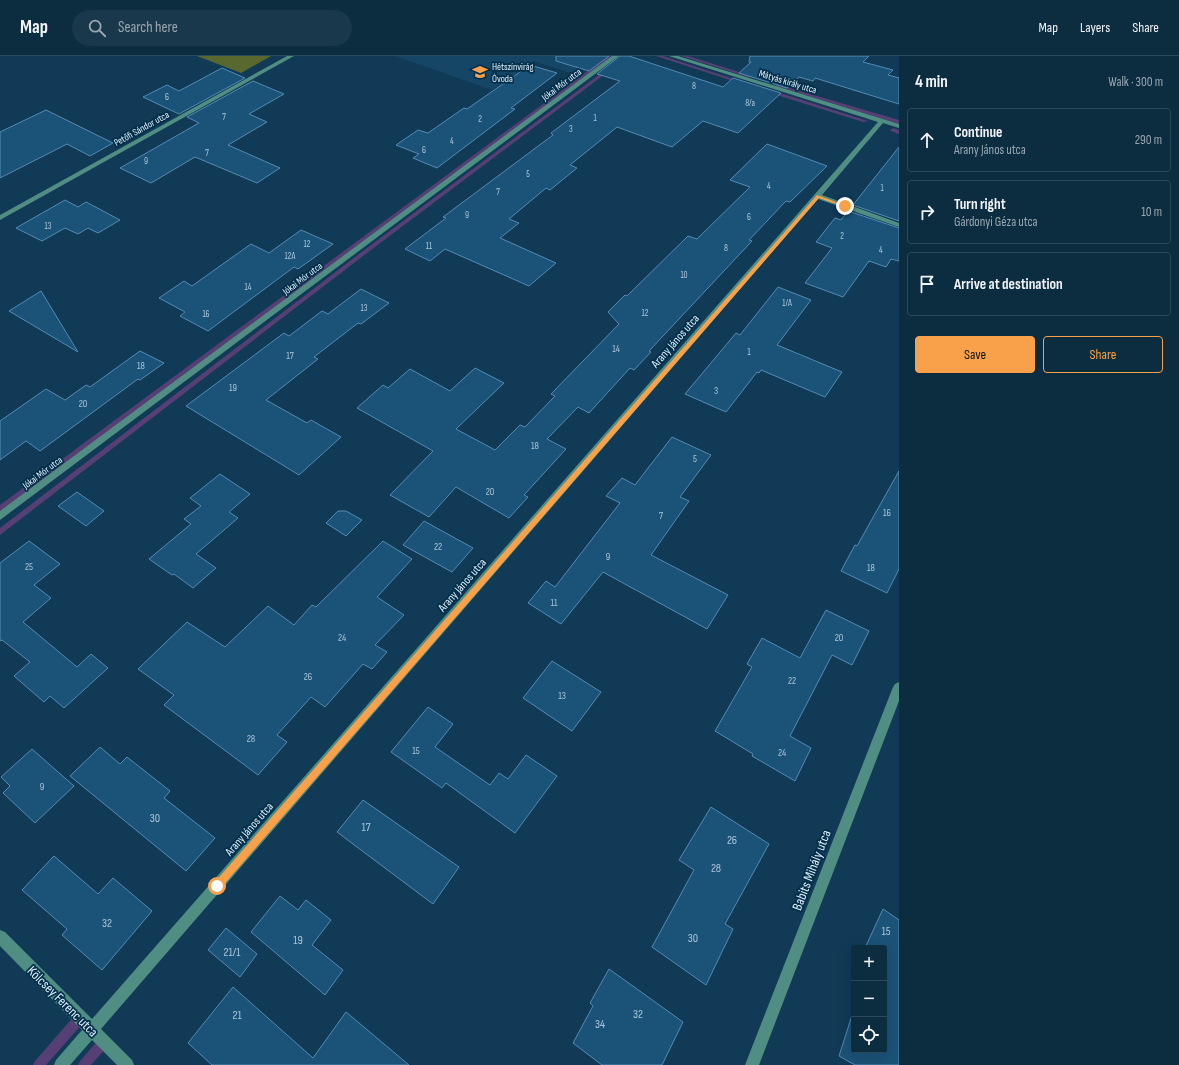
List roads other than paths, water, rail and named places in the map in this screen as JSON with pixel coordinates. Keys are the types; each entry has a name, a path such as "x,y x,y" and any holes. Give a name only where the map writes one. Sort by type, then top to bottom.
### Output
{"street":[{"name":"Petőfi Sándor utca","path":"0,218 291,56"},
{"name":"Jókai Mór utca","path":"0,516 616,56"},
{"name":"Mátyás király utca","path":"672,56 899,126"},
{"name":"Arany János utca","path":"61,1065 882,121"},
{"path":"818,196 899,225"},
{"name":"Babits Mihály utca","path":"752,1065 899,687"},
{"name":"Kölcsey Ferenc utca","path":"0,937 127,1065"}],"waterway":[{"path":"0,509 611,56"},
{"path":"0,532 365,252 627,56"},
{"path":"658,56 741,82"},
{"path":"683,56 750,76"},
{"path":"778,85 899,122"},
{"path":"769,91 865,121"},
{"path":"893,130 899,132"},
{"path":"39,1065 80,1018"},
{"path":"84,1065 104,1042"}],"place":[{"name":"Hétszínvirág Óvoda","path":"480,72"}]}
